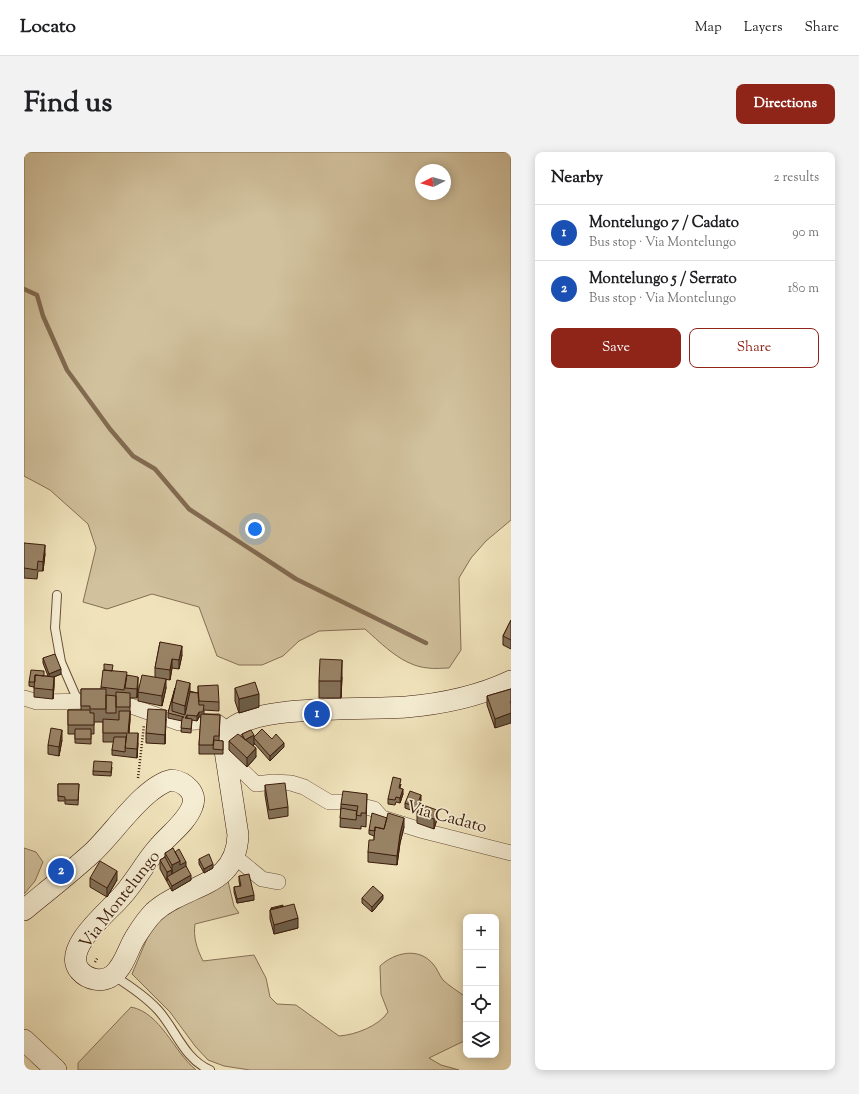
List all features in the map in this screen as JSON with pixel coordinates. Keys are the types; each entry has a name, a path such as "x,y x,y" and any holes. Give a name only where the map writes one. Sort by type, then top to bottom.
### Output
{"street":[{"path":"113,975 126,957 136,936 154,912 176,898 199,888 221,875 234,856 238,846 238,825 230,788 227,756 224,744 230,731 238,725 255,718 276,714 330,709 406,707 449,700 495,688 511,681"},
{"path":"24,698 38,702 103,702 131,706 179,723 216,721 230,731"},
{"name":"Via Cadato","path":"227,756 256,784 273,782 291,783 304,787 329,802 346,802 374,809 382,818 424,831 511,853"},
{"name":"Via Montelungo","path":"24,910 93,852 136,806 158,786 172,780 183,784 190,789 193,796 193,806 188,815 157,849 122,896 80,944 76,961 77,966 84,974 89,978 100,980 113,975"},
{"path":"234,856 262,879 278,882"},
{"path":"24,1040 56,1070"}],"lane":[{"path":"57,595 55,628 61,662 78,702"},
{"path":"113,975 135,989 147,999 168,1023 190,1058 210,1070"}],"path":[{"path":"136,806 145,710"}],"shaded area":[{"path":"24,152 511,152 511,520 486,541 471,558 459,578 461,650 449,668 428,668 410,663 394,654 365,629 319,631 299,641 283,656 262,665 239,665 217,656 199,607 152,594 107,609 83,602 96,548 88,524 50,490 24,476"},
{"path":"24,848 36,852 43,862 35,881 24,894"},
{"path":"227,877 234,906 239,913 195,924 196,943 203,961 254,955 266,978 270,997 277,1004 296,1005 339,1036 352,1034 366,1029 379,1022 388,1012 381,994 380,966 393,957 407,953 421,955 436,967 443,980 463,995 463,1041 429,1058 441,1065 459,1070 250,1070 224,1066 208,1060 195,1046 170,1012 132,974 157,919"},
{"path":"131,1007 151,1017 196,1070 78,1070 78,1063"}],"building":[{"path":"24,543 45,545 43,562 38,561 37,570 24,568"},
{"path":"511,620 511,640 503,636"},
{"path":"160,642 182,646 179,660 172,659 170,670 155,668"},
{"path":"55,654 61,669 49,674 43,658"},
{"path":"320,659 342,660 341,681 319,681"},
{"path":"104,664 113,665 112,671 104,670"},
{"path":"31,670 44,671 44,676 35,675 35,682 29,682"},
{"path":"103,670 127,672 124,690 101,687"},
{"path":"35,675 54,677 53,690 34,688"},
{"path":"127,675 138,677 137,689 125,688"},
{"path":"142,675 166,679 162,696 138,692"},
{"path":"177,680 190,683 185,706 172,702"},
{"path":"255,682 259,694 239,699 235,688"},
{"path":"218,685 219,702 199,701 198,686"},
{"path":"175,688 172,711 185,715 190,692 198,693 199,705 204,705 203,712 199,712 197,716 187,715 185,718 192,719 191,729 181,728 182,718 184,717 168,713"},
{"path":"81,689 106,689 106,709 90,709 90,706 81,706"},
{"path":"511,689 511,713 495,719 487,696"},
{"path":"116,692 130,693 130,707 116,707"},
{"path":"106,695 116,696 116,713 106,713"},
{"path":"148,709 166,710 165,735 146,733"},
{"path":"68,710 90,710 90,713 94,713 94,725 68,725"},
{"path":"119,711 130,711 128,733 138,733 137,749 125,748 127,733 103,733 103,719 119,720"},
{"path":"201,714 220,715 219,736 214,736 213,745 199,745"},
{"path":"51,728 62,730 59,747 48,745"},
{"path":"75,729 91,729 91,739 75,739"},
{"path":"262,729 272,739 276,734 284,743 270,756 254,738"},
{"path":"251,730 254,735 245,740 242,734"},
{"path":"238,734 256,748 247,758 229,741"},
{"path":"114,737 126,737 125,752 112,750"},
{"path":"214,740 223,741 223,750 213,749"},
{"path":"94,761 112,762 111,772 93,771"},
{"path":"393,777 401,779 399,788 403,789 400,798 396,797 395,800 388,799"},
{"path":"285,783 288,807 269,810 265,785"},
{"path":"58,784 79,784 78,800 65,800 65,797 58,796"},
{"path":"343,791 367,794 366,813 361,813 361,816 356,815 358,806 341,804"},
{"path":"410,791 421,795 416,807 405,803"},
{"path":"420,804 437,810 434,819 417,813"},
{"path":"341,808 357,811 356,820 340,818"},
{"path":"372,813 387,818 384,829 375,827 375,831 369,830"},
{"path":"388,813 404,818 397,856 368,852 369,840 374,840 375,827 384,829"},
{"path":"173,848 180,861 172,865 165,853"},
{"path":"179,849 186,862 180,865 180,861 175,852"},
{"path":"209,854 213,864 204,869 199,859"},
{"path":"165,857 172,870 167,872 160,860"},
{"path":"100,861 117,871 107,888 90,878"},
{"path":"186,866 191,875 172,886 167,877"},
{"path":"249,874 254,895 237,899 234,887 241,886 239,876"},
{"path":"373,886 383,895 372,907 362,898"},
{"path":"294,904 298,918 274,925 270,910"},
{"path":"283,905 272,909 271,908"}],"waterway":[{"path":"24,289 37,295 43,316 67,370 110,429 133,456 155,469 189,509 296,579 426,643"}],"place":[{"name":"Montelungo 7 / Cadato","path":"317,714"},
{"name":"Montelungo 5 / Serrato","path":"61,871"}]}
